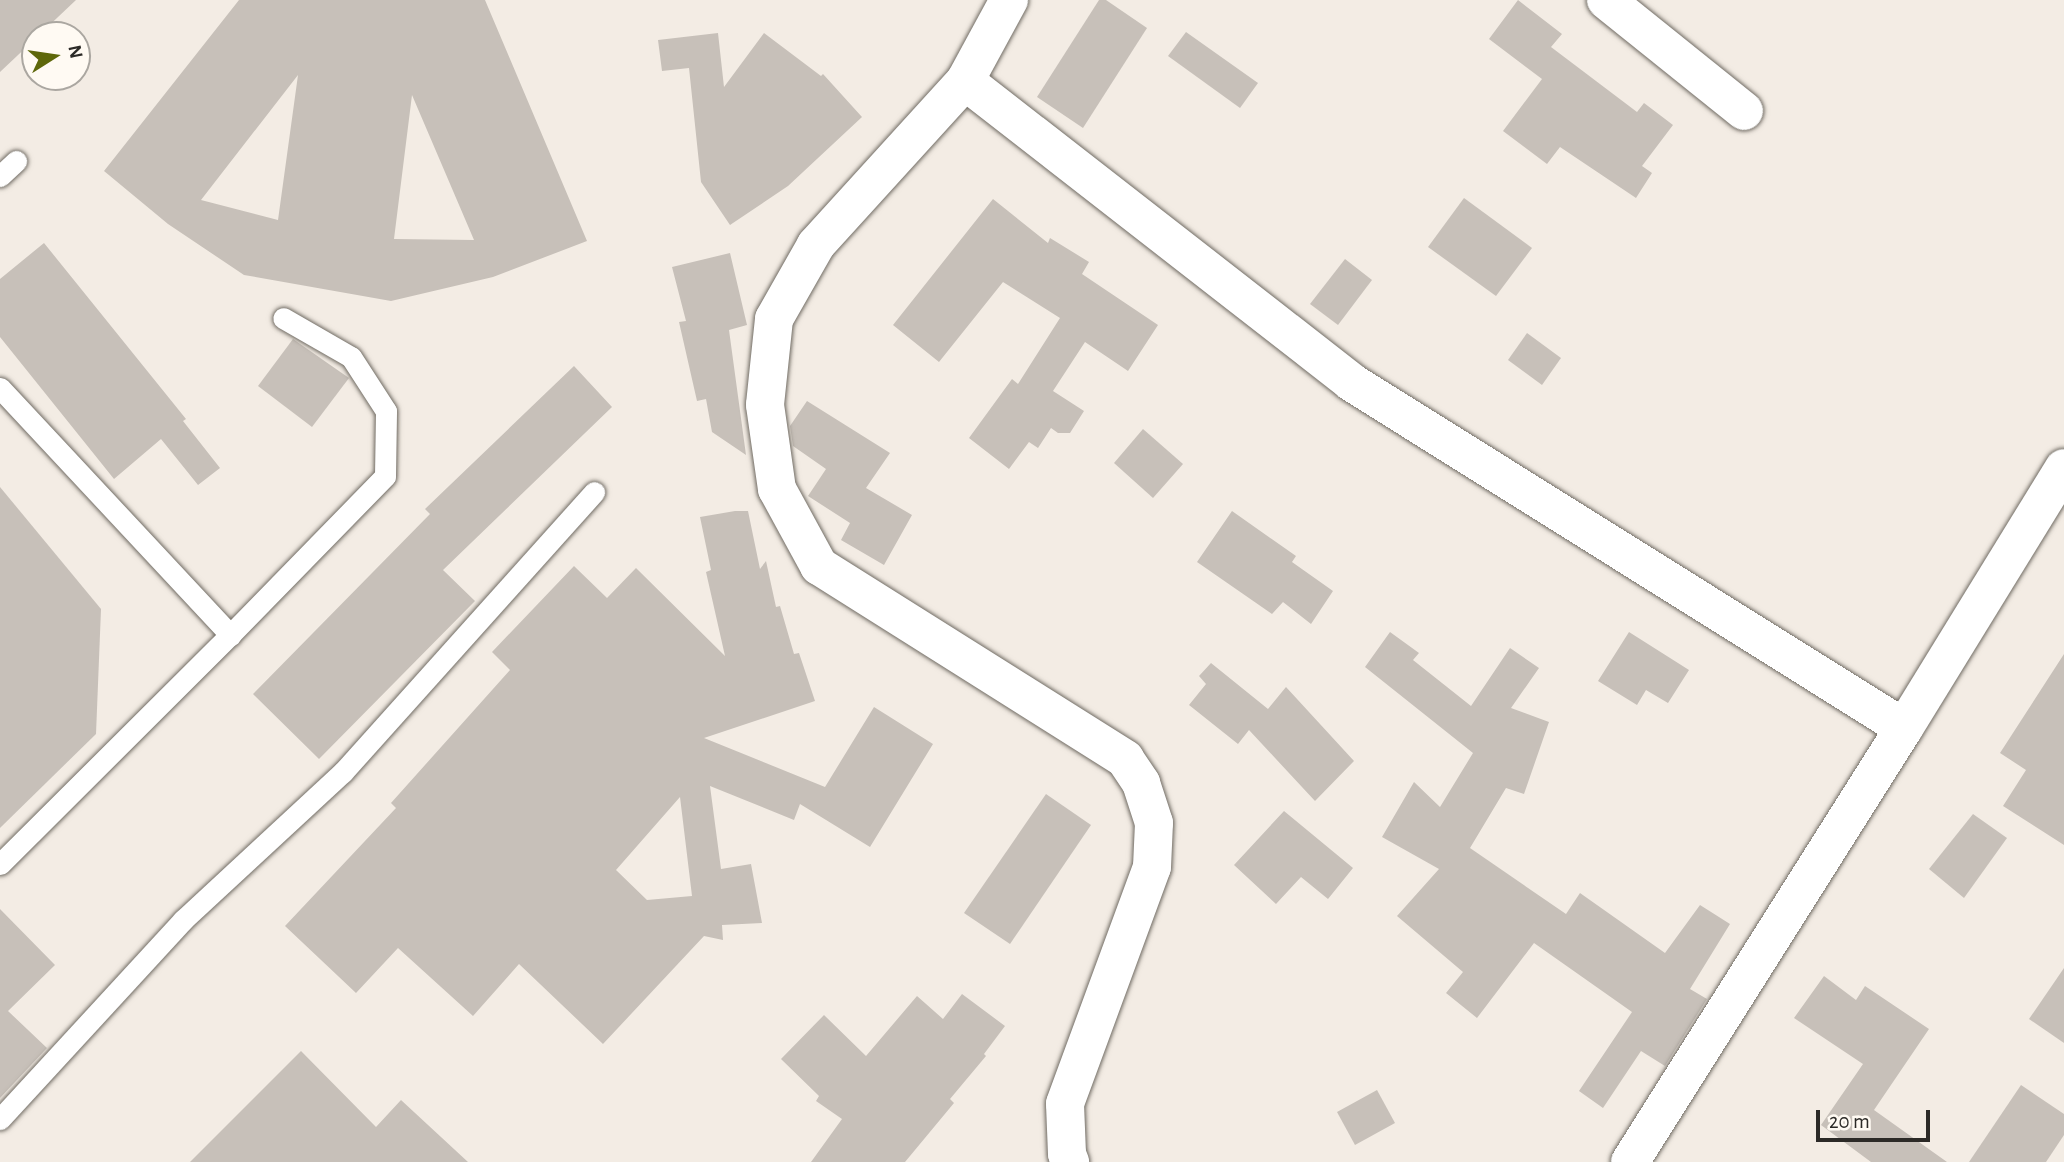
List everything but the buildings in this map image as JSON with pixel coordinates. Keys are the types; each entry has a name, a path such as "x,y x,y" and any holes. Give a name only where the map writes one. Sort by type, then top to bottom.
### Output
{"street":[{"path":"1009,0 965,81 816,245 774,319 765,405 777,489 819,566 1125,759 1140,783 1154,823 1152,867 1065,1104 1067,1154 1070,1162"},
{"path":"1606,0 1744,111"},
{"path":"965,81 1352,382 1904,728"},
{"path":"1630,1162 1904,728 2064,468"}],"lane":[{"path":"0,176 16,160"},
{"path":"0,864 385,476 386,411 351,356 283,318"},
{"path":"0,388 230,635"},
{"path":"0,1119 183,920 343,772 594,492"}]}
